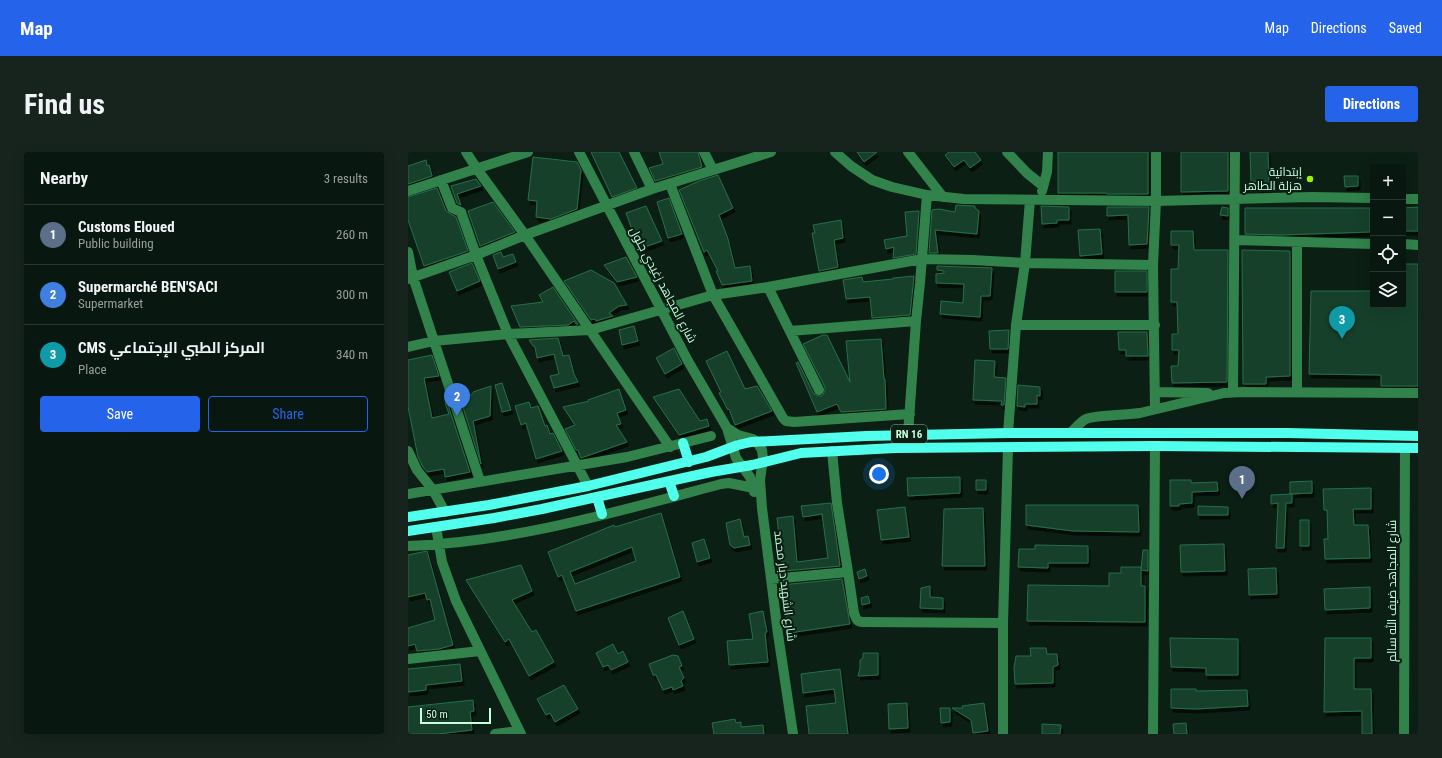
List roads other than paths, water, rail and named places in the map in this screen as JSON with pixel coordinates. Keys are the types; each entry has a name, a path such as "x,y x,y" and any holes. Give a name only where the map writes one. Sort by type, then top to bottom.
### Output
{"main road":[{"name":"RN 16","path":"408,517 535,497 588,486 689,462 745,444 757,442 908,434 1008,433 1288,433 1418,436"},
{"path":"683,443 689,462"},
{"name":"RN 16","path":"408,530 535,511 711,472 763,463 801,453 895,448 1155,446 1418,448"},
{"path":"669,481 674,496"},
{"path":"597,497 602,514"}],"street":[{"path":"466,152 670,447"},
{"path":"408,191 528,152"},
{"name":"شارع المجاهد زغيدي جلول","path":"579,152 688,361 727,428 732,448"},
{"path":"634,152 652,189"},
{"path":"704,152 713,170"},
{"path":"410,278 652,189 771,152"},
{"path":"835,152 872,180 892,187 927,195 964,199 1156,201 1312,197 1370,198"},
{"path":"908,152 943,197"},
{"path":"1006,152 1027,173 1044,186"},
{"path":"1008,433 1016,325 1034,199 1044,186 1047,172 1048,152"},
{"path":"1155,410 1153,264 1156,201 1156,152"},
{"path":"1229,393 1236,200 1235,152"},
{"path":"441,180 452,208 461,212 476,255 508,334 588,486"},
{"path":"670,184 713,295 786,421 794,422 910,414"},
{"path":"908,434 927,195"},
{"path":"1406,199 1418,199"},
{"path":"1235,240 1370,244"},
{"path":"1297,242 1297,392"},
{"path":"1406,244 1418,245"},
{"path":"408,252 410,278 434,341 480,481"},
{"path":"408,347 434,341 508,334 590,330 713,295 768,287 922,259 1025,263 1153,264"},
{"path":"768,287 819,390"},
{"path":"790,331 916,321"},
{"path":"1016,325 1155,325"},
{"path":"1155,392 1418,393"},
{"path":"1070,433 1083,421 1090,417 1127,415 1229,393"},
{"path":"727,428 734,434 757,442"},
{"path":"408,494 627,457 711,436"},
{"name":"شارع الشهيد دبار محمد","path":"757,442 762,450 763,463 761,474 762,537 771,579 793,734"},
{"path":"1153,734 1155,446"},
{"name":"شارع الشهيد دبار محمد","path":"732,448 736,458 750,477 754,488 762,537 787,734"},
{"path":"1003,734 1003,623 1008,448"},
{"name":"شارع المجاهد ضيف الله سالم","path":"1404,734 1405,448"},
{"path":"408,451 417,470 433,490 445,512"},
{"path":"832,451 836,503 856,619 859,622 1003,623"},
{"path":"408,546 438,545 525,532 721,484 729,483 754,488"},
{"path":"436,527 438,545 447,580 520,733 495,734"},
{"path":"771,579 848,572"},
{"path":"408,658 480,651"}],"place":[{"name":"إبتدائية هزلة الطاهر","path":"1310,179"},
{"name":"CMS المركز الطبي الإجتماعي","path":"1342,339"},
{"name":"Supermarché BEN'SACI","path":"457,416"},
{"name":"Customs Eloued","path":"1242,499"}]}
